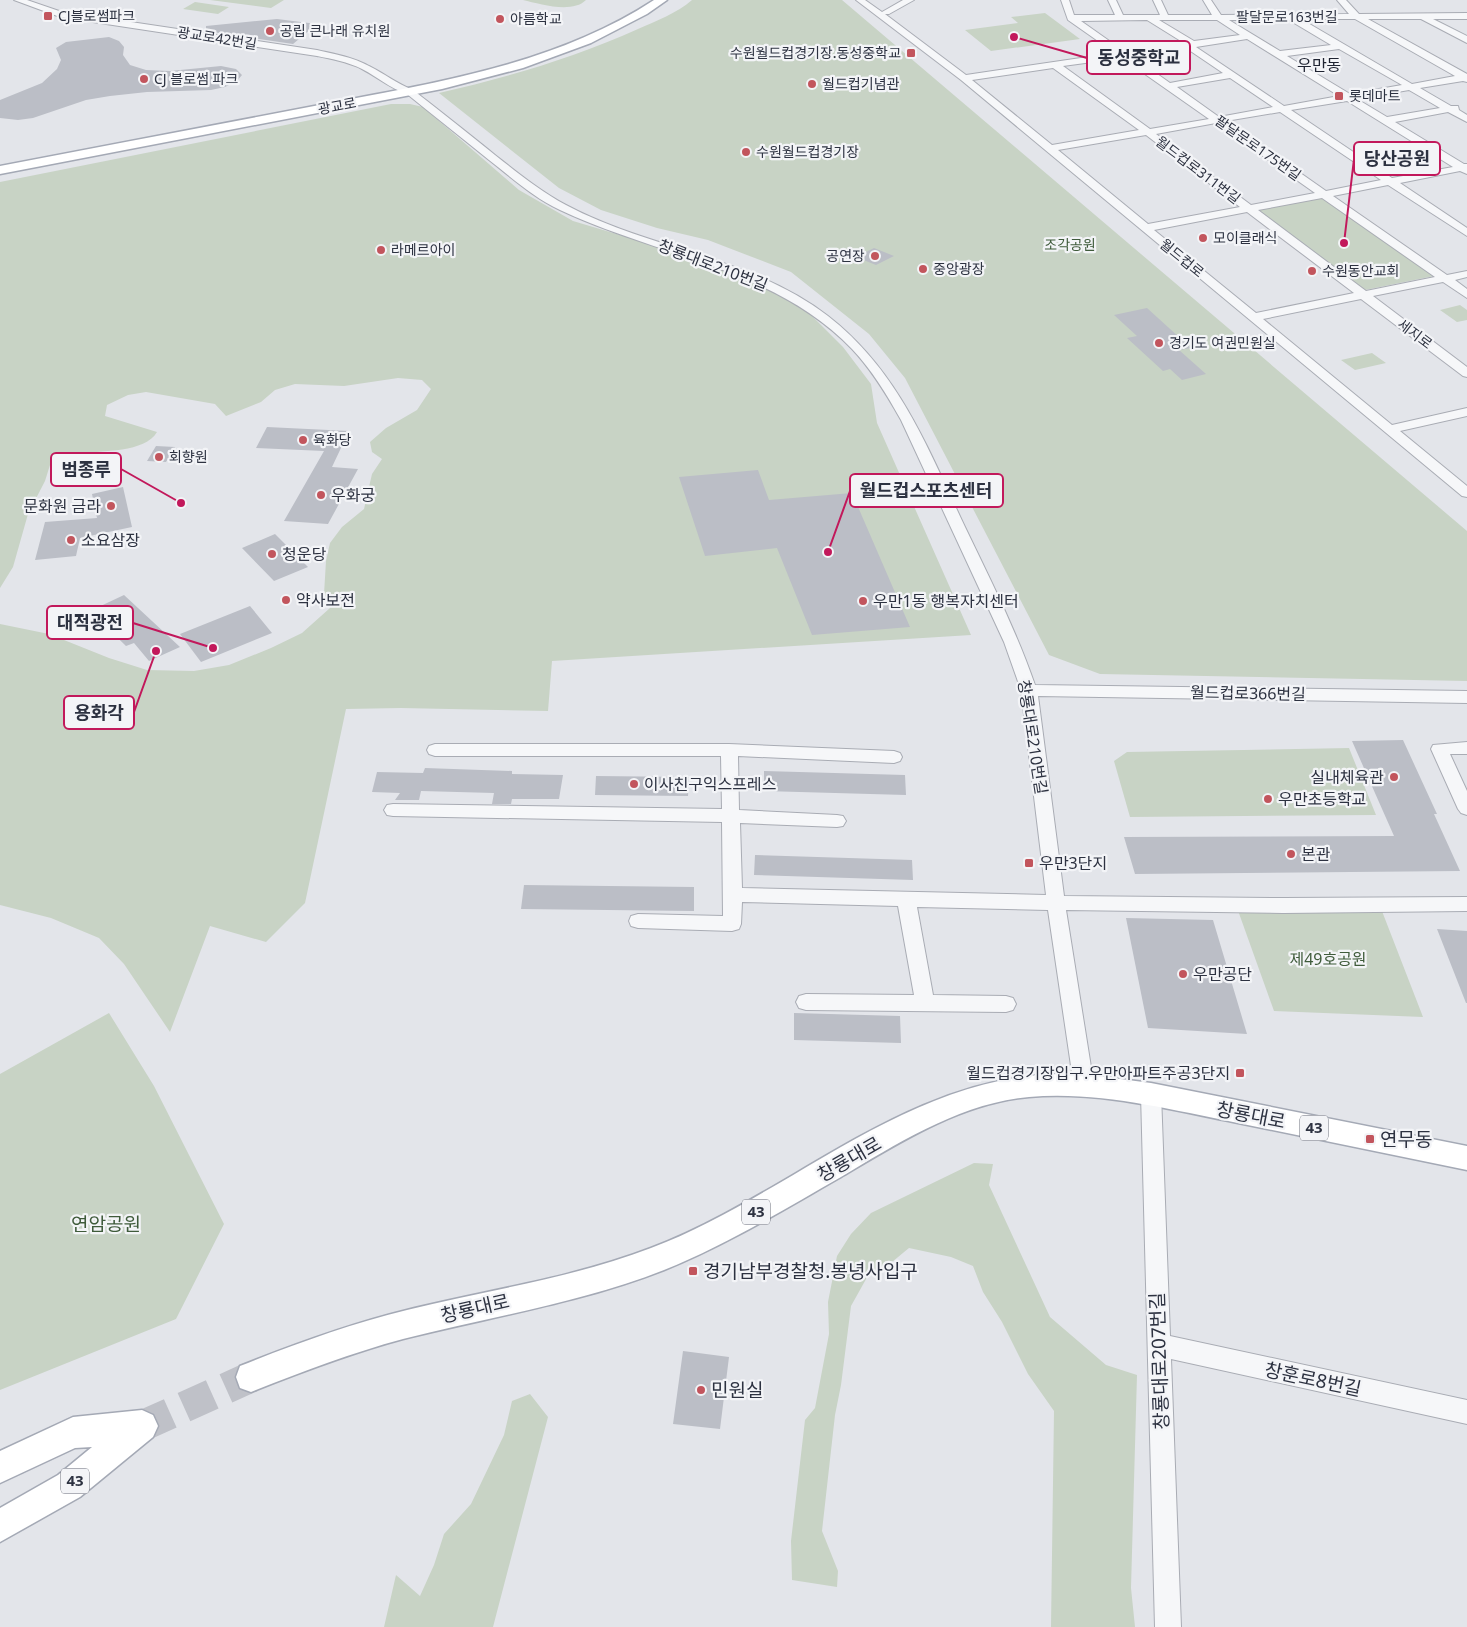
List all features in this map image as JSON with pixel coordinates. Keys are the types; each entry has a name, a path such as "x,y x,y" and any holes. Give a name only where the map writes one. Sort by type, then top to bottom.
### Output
{"main road":[{"name":"광교로","path":"0,159 427,78 536,48 614,16 638,0"},
{"name":"광교로","path":"0,170 442,86 542,58 586,41 644,12 661,0"},
{"name":"창룡대로","path":"251,1377 300,1356 373,1333 578,1284 630,1269 678,1251 763,1208 877,1142 929,1117 1008,1089 1084,1086 1151,1094 1467,1158"},
{"name":"43","path":"0,1467 72,1433 142,1426 69,1486 0,1526"}],"street":[{"name":"광교로42번길","path":"18,0 60,14 341,58 364,67 392,86 410,92"},
{"name":"월드컵로","path":"860,0 964,78 1467,493"},
{"name":"월드컵로","path":"871,0 886,12 896,26"},
{"path":"886,12 910,0"},
{"path":"1065,0 1071,18 1218,17"},
{"path":"1112,0 1120,17"},
{"path":"1156,0 1165,17"},
{"name":"팔달문로163번길","path":"1208,0 1218,17 1384,121 1465,169"},
{"path":"1341,0 1356,16 1466,78"},
{"path":"1290,16 1467,119"},
{"path":"1422,16 1467,40"},
{"name":"팔달문로163번길","path":"1218,17 1467,16"},
{"path":"1148,17 1280,109 1467,233"},
{"name":"팔달문로175번길","path":"1071,18 1445,278"},
{"path":"964,78 1250,36"},
{"path":"1279,54 1341,46"},
{"name":"월드컵로311번길","path":"1054,64 1148,132 1363,295"},
{"path":"1169,86 1230,75"},
{"name":"월드컵로311번길","path":"1049,149 1466,78"},
{"name":"창룡대로210번길","path":"410,92 514,175 551,201 614,230 697,256 759,280 807,307 856,346 887,385 908,420 1012,642 1029,690 1056,903 1084,1086"},
{"path":"1384,121 1467,105"},
{"path":"1145,228 1465,169"},
{"path":"1254,317 1467,274"},
{"path":"1445,278 1467,294"},
{"name":"세지로","path":"1363,295 1467,373"},
{"path":"1390,429 1467,412"},
{"path":"1453,415 1467,426"},
{"name":"월드컵로366번길","path":"1029,690 1467,697"},
{"path":"1467,748 1439,749 1467,810"},
{"path":"435,750 728,750 894,757"},
{"path":"638,920 732,924 733,895 728,750"},
{"path":"393,810 731,816 837,821"},
{"path":"733,895 1056,903 1380,906 1467,904"},
{"path":"906,899 925,1004"},
{"path":"806,1002 1006,1004"},
{"name":"창룡대로207번길","path":"1151,1094 1168,1627"},
{"name":"창훈로8번길","path":"1159,1345 1467,1412"}],"green space":[{"path":"210,0 284,0 271,8"},
{"path":"523,0 586,0 573,6 556,7"},
{"name":"조각공원","path":"692,0 842,0 1467,531 1467,681 1100,674 1049,655 905,378 869,334 791,272 708,240 657,228 601,210 559,188 439,93 515,73 590,49 666,16"},
{"path":"195,2 229,7 218,14 183,9"},
{"path":"1045,13 1080,39 991,51 965,30 1018,23 1011,17"},
{"path":"391,104 410,104 423,107 519,190 573,221 704,260 787,296 810,314 843,347 871,384 877,423 971,635 552,661 548,711 401,708 346,709 305,903 266,942 210,926 170,1032 124,964 99,938 51,918 0,905 0,624 49,634 109,658 147,670 194,671 229,665 302,633 330,608 324,594 326,561 330,543 342,527 364,509 372,474 382,459 372,452 370,442 386,428 417,410 431,389 422,380 398,378 344,386 295,384 275,390 261,402 226,416 215,404 146,392 128,395 107,405 105,416 157,432 143,444 122,449 80,454 50,465 45,481 28,514 13,567 0,588 0,182"},
{"path":"1322,198 1434,276 1365,290 1257,209"},
{"path":"1460,305 1467,310 1467,320 1457,322 1440,310"},
{"path":"1372,353 1386,363 1355,370 1341,360"},
{"path":"1349,748 1376,815 1130,817 1114,761 1127,752"},
{"name":"제49호공원","path":"1236,905 1380,906 1423,1017 1274,1011"},
{"name":"연암공원","path":"109,1013 154,1086 224,1224 176,1319 0,1390 0,1074"},
{"path":"974,1163 993,1164 989,1185 1050,1317 1106,1365 1137,1375 1131,1588 1135,1627 1051,1627 1054,1411 1028,1374 1002,1322 983,1292 973,1266 951,1257 909,1248 892,1262 870,1272 851,1306 841,1385 835,1415 822,1531 838,1571 837,1587 792,1580 791,1541 805,1420 815,1408 829,1334 828,1302 837,1256 851,1234 871,1213"},
{"path":"530,1394 548,1417 493,1627 384,1627 396,1575 420,1596 434,1565 444,1534 471,1504 504,1435 512,1401"}],"building":[{"path":"277,19 317,24 293,44 206,31 206,26"},
{"name":"CJ 블로썸 파크","path":"109,37 119,41 124,47 123,55 130,65 146,70 170,71 221,66 236,69 242,75 237,81 225,87 211,90 147,92 110,96 86,100 33,118 18,120 0,118 0,100 42,83 57,69 61,60 56,48 66,42"},
{"name":"공연장","path":"874,248 894,256 876,265 856,257"},
{"name":"경기도 여권민원실","path":"1147,308 1191,348 1179,350 1206,374 1182,380 1170,369 1163,371 1127,338 1137,336 1114,315"},
{"path":"267,427 349,431 332,467 358,469 328,524 284,521 324,451 256,448"},
{"name":"회향원","path":"156,446 175,447 166,462 147,461"},
{"path":"758,470 769,500 852,493 910,627 812,635 777,548 705,556 679,477"},
{"path":"123,487 132,527 80,538 76,556 35,560 45,522 97,518 92,494"},
{"name":"청운당","path":"275,534 308,567 274,581 242,548"},
{"path":"124,595 180,647 149,661 134,643 126,646 90,611"},
{"path":"250,606 272,633 201,662 180,634"},
{"name":"본관","path":"1403,740 1437,814 1434,814 1460,871 1135,874 1124,837 1394,836 1352,741"},
{"path":"425,768 512,771 512,774 563,775 559,799 512,799 511,804 492,804 494,793 421,791 419,800 395,800 400,793 372,792 377,772 423,773"},
{"path":"764,771 905,775 906,795 764,791"},
{"path":"596,776 689,777 688,796 595,795"},
{"path":"755,855 912,860 913,880 754,875"},
{"path":"524,885 694,887 694,911 521,909"},
{"name":"우만공단","path":"1126,918 1213,920 1247,1034 1148,1028"},
{"path":"1437,929 1467,931 1467,1003 1466,1003"},
{"path":"794,1013 900,1016 901,1043 794,1040"},
{"name":"민원실","path":"683,1351 729,1357 720,1429 673,1424"}],"tunnel":[{"path":"142,1426 251,1377"}],"place":[{"name":"CJ블로썸파크","path":"48,16"},
{"name":"아름학교","path":"500,19"},
{"name":"공립 큰나래 유치원","path":"270,31"},
{"name":"동성중학교","path":"1014,37"},
{"name":"수원월드컵경기장.동성중학교","path":"911,53"},
{"name":"CJ 블로썸 파크","path":"144,79"},
{"name":"월드컵기념관","path":"812,84"},
{"name":"롯데마트","path":"1339,96"},
{"name":"수원월드컵경기장","path":"746,152"},
{"name":"모이클래식","path":"1203,238"},
{"name":"당산공원","path":"1344,243"},
{"name":"라메르아이","path":"381,250"},
{"name":"공연장","path":"875,256"},
{"name":"중앙광장","path":"923,269"},
{"name":"수원동안교회","path":"1312,271"},
{"name":"경기도 여권민원실","path":"1159,343"},
{"name":"육화당","path":"303,440"},
{"name":"회향원","path":"159,457"},
{"name":"우화궁","path":"321,495"},
{"name":"범종루","path":"181,503"},
{"name":"문화원 금라","path":"111,506"},
{"name":"소요삼장","path":"71,540"},
{"name":"월드컵스포츠센터","path":"828,552"},
{"name":"청운당","path":"272,554"},
{"name":"약사보전","path":"286,600"},
{"name":"우만1동 행복자치센터","path":"863,601"},
{"name":"대적광전","path":"213,648"},
{"name":"용화각","path":"156,651"},
{"name":"실내체육관","path":"1394,777"},
{"name":"이사친구익스프레스","path":"634,784"},
{"name":"우만초등학교","path":"1268,799"},
{"name":"본관","path":"1291,854"},
{"name":"우만3단지","path":"1029,863"},
{"name":"우만공단","path":"1183,974"},
{"name":"월드컵경기장입구.우만아파트주공3단지","path":"1240,1073"},
{"name":"연무동","path":"1370,1139"},
{"name":"경기남부경찰청.봉녕사입구","path":"693,1271"},
{"name":"민원실","path":"701,1390"}],"district":[{"name":"우만동","path":"1319,65"}]}
